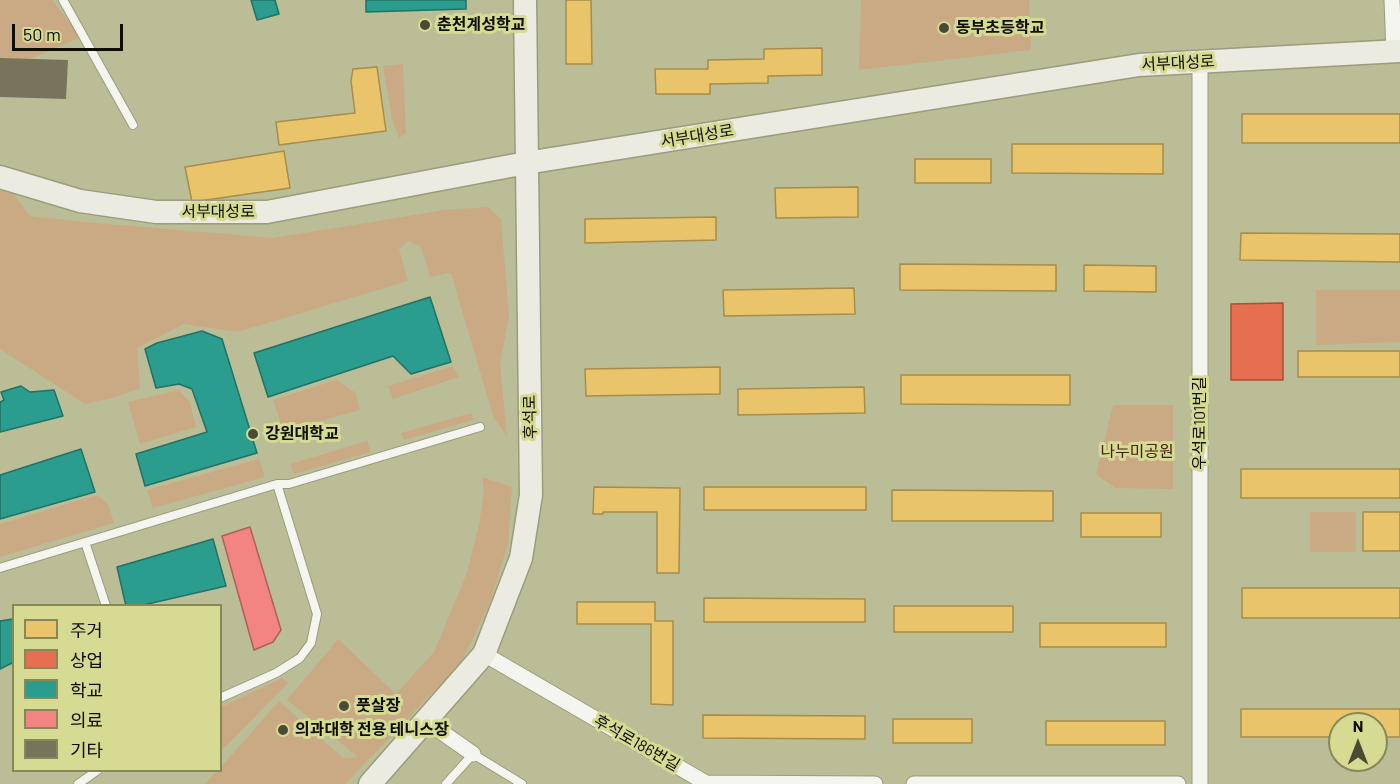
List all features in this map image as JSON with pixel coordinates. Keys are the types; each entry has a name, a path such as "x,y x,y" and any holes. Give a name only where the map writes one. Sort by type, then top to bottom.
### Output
{"street":[{"name":"후석로","path":"370,784 484,654 521,558 531,495 525,0"},
{"path":"1392,0 1397,52"},
{"name":"서부대성로","path":"0,177 80,201 156,212 267,212 526,163 1138,65 1397,52"},
{"name":"우석로101번길","path":"1200,61 1200,784"},
{"name":"후석로186번길","path":"484,654 706,784 875,784"},
{"path":"426,721 473,753"},
{"path":"914,784 1178,784"}],"lane":[{"path":"63,0 133,124"},
{"path":"0,568 277,484 289,484 480,427"},
{"path":"222,697 284,668 300,658 311,643 317,614 277,484"},
{"path":"85,542 105,604"},
{"path":"446,784 473,753 522,784"},
{"path":"78,784 96,772"}],"green space":[{"path":"0,0 52,0 81,37 0,72"},
{"name":"동부초등학교","path":"861,0 1029,0 1031,50 859,70"},
{"path":"403,64 406,134 399,138 392,119 383,66"},
{"path":"0,176 30,216 273,238 445,210 488,207 501,219 509,316 500,364 507,437 493,416 451,273 430,277 421,247 408,241 399,249 408,281 238,332 184,324 137,348 140,388 116,397 85,404 0,349"},
{"path":"1316,290 1400,290 1400,342 1316,345"},
{"path":"453,366 459,377 393,399 388,386"},
{"path":"336,380 356,393 360,410 283,431 273,400"},
{"path":"179,390 190,403 196,427 140,444 128,402"},
{"name":"나누미공원","path":"1113,405 1173,405 1173,489 1115,488 1096,474"},
{"path":"471,413 474,420 404,440 401,433"},
{"path":"367,441 371,452 294,474 290,464"},
{"path":"259,459 265,477 153,508 147,490"},
{"path":"482,477 512,487 508,544 489,605 461,663 345,784 205,784 216,772 222,772 222,766 279,701 343,758 358,757 287,700 338,639 396,694 434,652 467,573 479,525 484,490"},
{"path":"97,495 108,504 114,523 0,557 0,524"},
{"path":"1310,512 1356,512 1356,552 1310,552"},
{"path":"282,678 288,683 222,750 222,707"}],"building: 주거":[{"path":"566,0 591,0 592,64 566,64"},
{"path":"822,48 822,75 768,76 768,83 710,84 710,94 656,94 655,69 708,69 708,60 764,59 764,49"},
{"path":"377,67 386,131 279,145 276,122 355,113 351,81 353,69"},
{"path":"1242,114 1400,114 1400,143 1242,143"},
{"path":"1012,144 1163,144 1163,174 1012,173"},
{"path":"284,151 290,188 192,202 185,167"},
{"path":"915,159 991,159 991,183 915,183"},
{"path":"858,187 858,217 776,218 775,188"},
{"path":"716,217 716,240 585,243 585,219"},
{"path":"1241,233 1400,234 1400,262 1240,260"},
{"path":"900,264 1056,265 1056,291 900,290"},
{"path":"1084,265 1156,266 1156,292 1084,291"},
{"path":"854,288 855,314 724,316 723,290"},
{"path":"1298,351 1400,351 1400,377 1298,377"},
{"path":"720,367 720,394 586,396 585,369"},
{"path":"901,375 1070,375 1070,405 901,404"},
{"path":"864,387 865,413 738,415 738,389"},
{"path":"1241,469 1400,469 1400,498 1241,498"},
{"path":"594,487 680,488 679,573 657,573 657,512 593,514"},
{"path":"704,487 866,487 866,510 704,510"},
{"path":"892,490 1053,491 1053,521 892,521"},
{"path":"1363,512 1400,512 1400,551 1363,551"},
{"path":"1081,513 1161,513 1161,537 1081,537"},
{"path":"1242,588 1400,588 1400,618 1242,618"},
{"path":"704,598 865,599 865,622 704,622"},
{"path":"577,602 655,602 655,621 673,621 673,705 651,704 651,624 577,624"},
{"path":"894,606 1013,606 1013,632 894,632"},
{"path":"1040,623 1166,623 1166,647 1040,647"},
{"path":"1241,709 1400,709 1400,737 1388,737 1388,712 1328,712 1328,737 1241,737"},
{"path":"703,715 865,716 865,739 703,738"},
{"path":"893,719 972,719 972,743 893,743"},
{"path":"1046,721 1165,721 1165,745 1046,745"}],"building: 상업":[{"path":"1283,303 1283,380 1231,380 1231,304"}],"building: 학교":[{"path":"251,0 275,0 279,14 257,20"},
{"path":"366,0 466,0 466,9 366,12"},
{"path":"430,297 451,362 411,374 393,356 268,397 254,353"},
{"path":"202,331 222,339 257,453 145,486 136,454 207,432 192,389 179,384 156,388 145,349 157,343"},
{"path":"21,386 30,392 54,390 63,416 0,432 0,402 4,400 1,392"},
{"path":"81,449 95,492 0,519 0,475"},
{"path":"213,539 226,586 148,604 126,604 117,567"},
{"path":"12,619 12,663 0,669 0,621"}],"building: 의료":[{"path":"250,527 281,630 273,642 254,650 222,536"}],"building: 기타":[{"path":"0,58 68,60 66,99 0,97"}],"place":[{"name":"춘천계성학교","path":"425,25"},
{"name":"동부초등학교","path":"944,28"},
{"name":"강원대학교","path":"253,434"},
{"name":"풋살장","path":"344,706"},
{"name":"의과대학 전용 테니스장","path":"283,730"}]}
